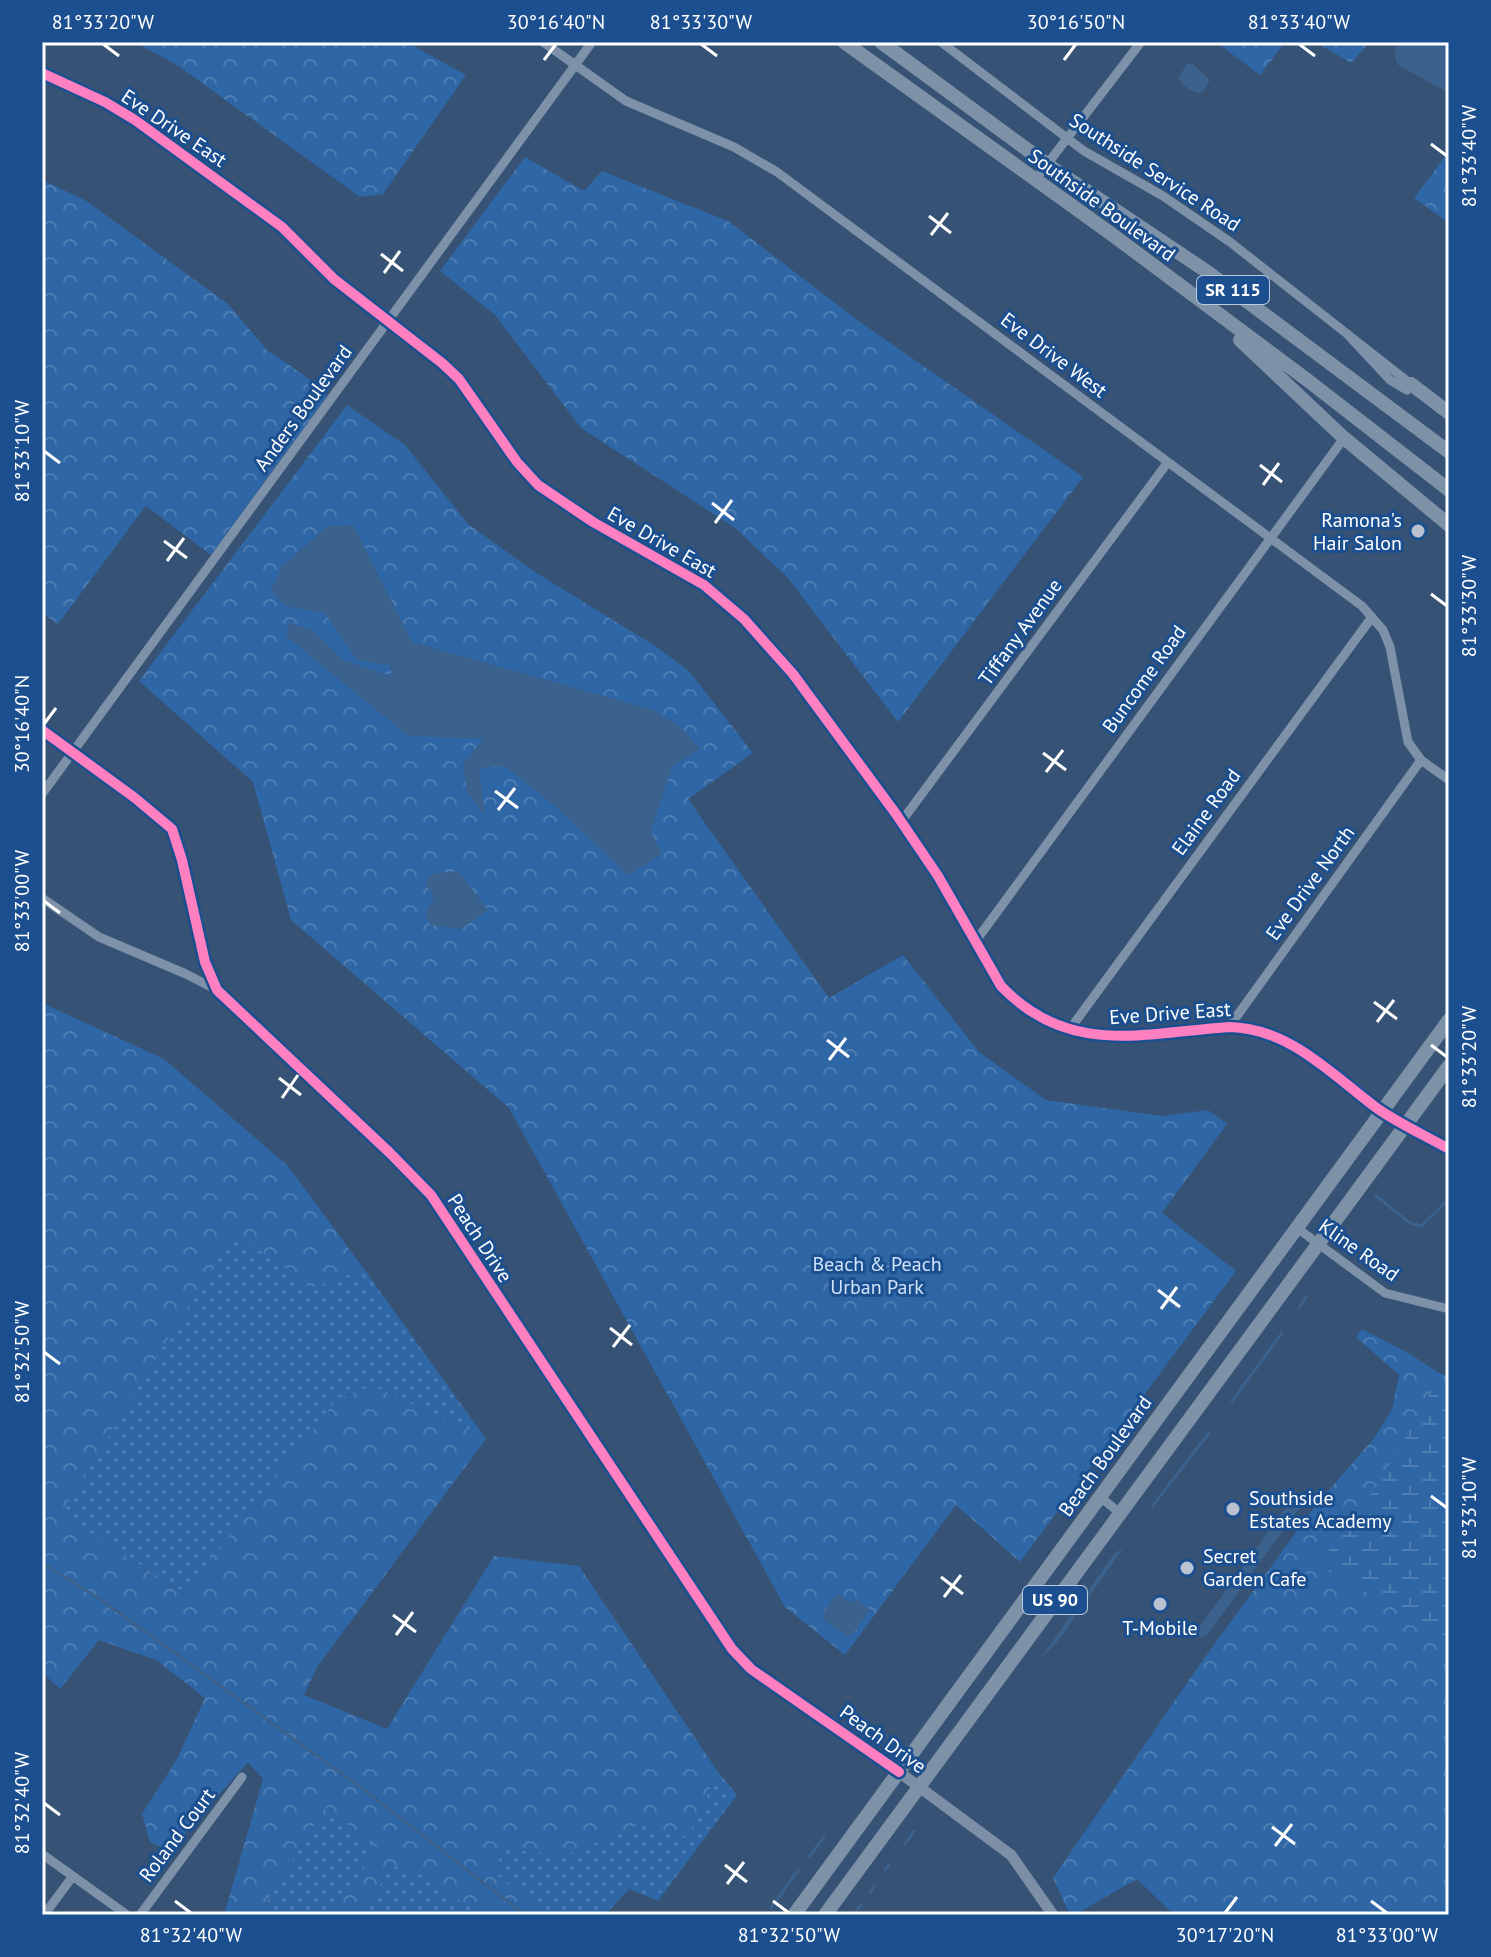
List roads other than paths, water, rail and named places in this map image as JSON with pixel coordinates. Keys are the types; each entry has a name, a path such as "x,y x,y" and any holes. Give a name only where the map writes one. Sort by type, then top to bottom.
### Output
{"highway":[{"name":"Southside Boulevard","path":"844,42 1110,233 1449,490"},
{"name":"Southside Boulevard","path":"881,42 1048,165 1209,273 1449,449"},
{"path":"1196,299 1344,438 1449,525"},
{"path":"1411,384 1449,413"},
{"name":"Beach Boulevard","path":"794,1915 1449,1020"},
{"name":"US 90","path":"825,1915 1449,1066"}],"main road":[{"name":"Peach Drive","path":"899,1772 1011,1855 1053,1915"}],"street":[{"name":"Eve Drive West","path":"543,42 638,108 734,147 777,172 1362,606 1383,630 1390,647 1408,742 1421,760 1449,780"},
{"name":"Anders Boulevard","path":"42,794 592,42"},
{"name":"Southside Service Road","path":"941,42 1084,151 1163,196 1230,242 1411,384"},
{"path":"1035,180 1141,42"},
{"name":"Eve Drive East","path":"42,73 105,102 160,137 282,227 334,279 459,379 517,462 538,485 593,522 704,585 744,619 793,674 901,822 938,876 1001,986 1014,999 1038,1017 1090,1034 1122,1037 1229,1027 1257,1030 1286,1040 1382,1111 1449,1149"},
{"name":"Buncome Road","path":"975,942 1344,438"},
{"name":"Tiffany Avenue","path":"901,822 1168,462"},
{"name":"Elaine Road","path":"1070,1029 1372,617"},
{"name":"Peach Drive","path":"42,730 172,829 205,962 217,990 431,1195 732,1649 751,1669 899,1772"},
{"name":"Eve Drive North","path":"1229,1027 1421,760"},
{"path":"42,898 99,937 217,990"},
{"name":"Kline Road","path":"1297,1228 1385,1293 1449,1309"},
{"path":"1100,1497 1120,1513"},
{"name":"Roland Court","path":"140,1915 242,1777"},
{"path":"42,1854 127,1915"},
{"path":"44,1915 73,1876"}],"waterway":[{"path":"1376,1196 1410,1223 1421,1226 1449,1199"},
{"path":"1299,1308 1307,1296"},
{"path":"1232,1401 1282,1333"},
{"path":"42,1563 100,1599 363,1789 525,1915"},
{"path":"905,1844 914,1831"},
{"path":"809,1857 824,1837"},
{"path":"885,1870 889,1865"},
{"path":"771,1908 798,1870"},
{"path":"871,1892 874,1886"},
{"path":"854,1915 861,1905"}],"place":[{"name":"Ramona's Hair Salon","path":"1418,531"},
{"name":"Southside Estates Academy","path":"1233,1509"},
{"name":"Secret Garden Cafe","path":"1187,1568"},
{"name":"T-Mobile","path":"1160,1604"}],"park label":[{"name":"Beach & Peach Urban Park","path":"877,1276"}]}
